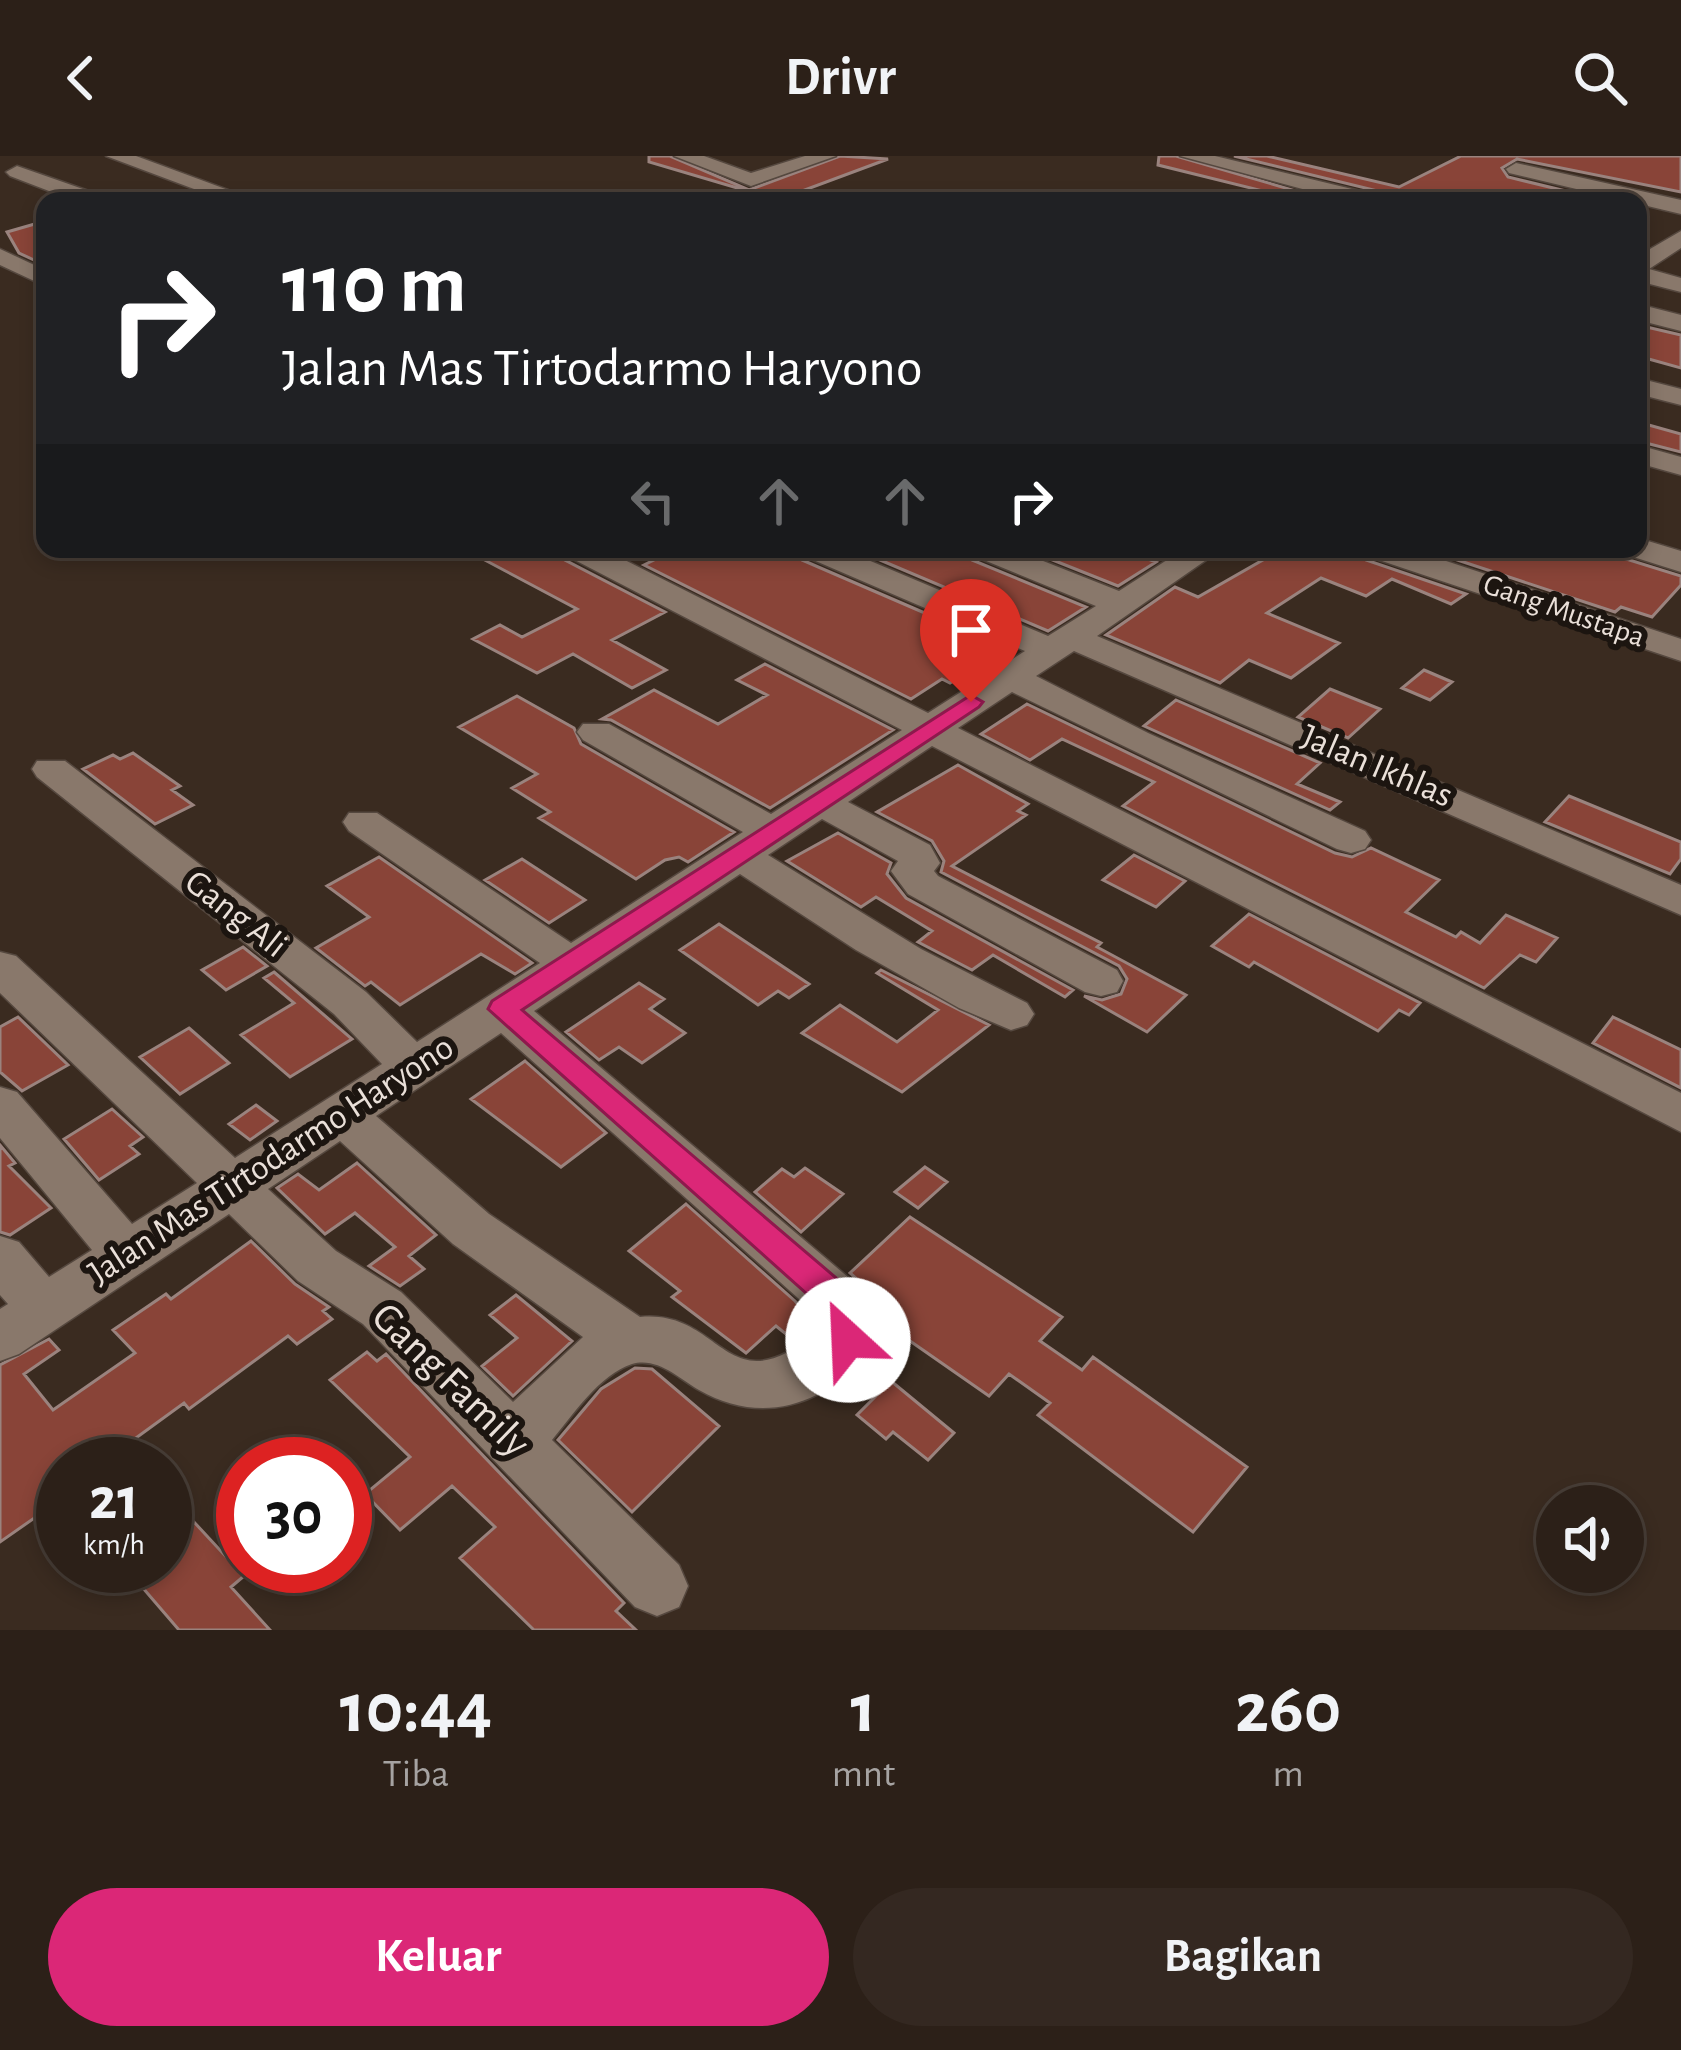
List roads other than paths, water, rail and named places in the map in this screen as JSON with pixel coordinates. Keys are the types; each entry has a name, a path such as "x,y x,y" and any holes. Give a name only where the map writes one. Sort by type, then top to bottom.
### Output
{"street":[{"path":"116,156 221,192"},
{"path":"684,156 748,191 826,156"},
{"path":"1190,156 1336,192"},
{"path":"1551,156 1681,185"},
{"path":"1516,169 1613,192"},
{"path":"17,172 71,192"},
{"path":"1537,184 1571,192"},
{"path":"1647,200 1681,208"},
{"path":"1647,209 1681,218"},
{"path":"1,257 36,247"},
{"path":"1647,263 1674,248"},
{"path":"1,257 36,274"},
{"path":"1647,272 1681,285"},
{"path":"1647,314 1681,323"},
{"path":"1647,388 1681,397"},
{"path":"1647,457 1681,466"},
{"path":"1647,551 1681,562"},
{"path":"594,558 1681,1114"},
{"path":"840,558 1066,640"},
{"path":"898,558 1066,640"},
{"path":"1007,558 1121,604"},
{"name":"Jalan Mas Tirtodarmo Haryono","path":"22,1323 933,728 1184,558"},
{"name":"Gang Mustapa","path":"1404,558 1681,652"},
{"name":"Jalan Ikhlas","path":"1066,640 1403,776 1681,901"},
{"path":"1010,677 1135,741 1351,840"},
{"path":"596,732 755,844 819,909 950,986 1011,1014"},
{"name":"Gang Ali","path":"52,770 350,1003 413,1067"},
{"path":"819,802 916,854 919,863 912,871 923,885 1101,981"},
{"path":"363,823 572,964"},
{"name":"Gang Family","path":"0,967 317,1266 382,1308 657,1586"},
{"path":"502,1009 842,1304 848,1340 818,1371 777,1389 717,1377 665,1342 630,1340 603,1352 514,1441"},
{"path":"0,1105 127,1255"},
{"path":"342,1114 471,1228 630,1340"},
{"path":"0,1257 22,1323"}]}
